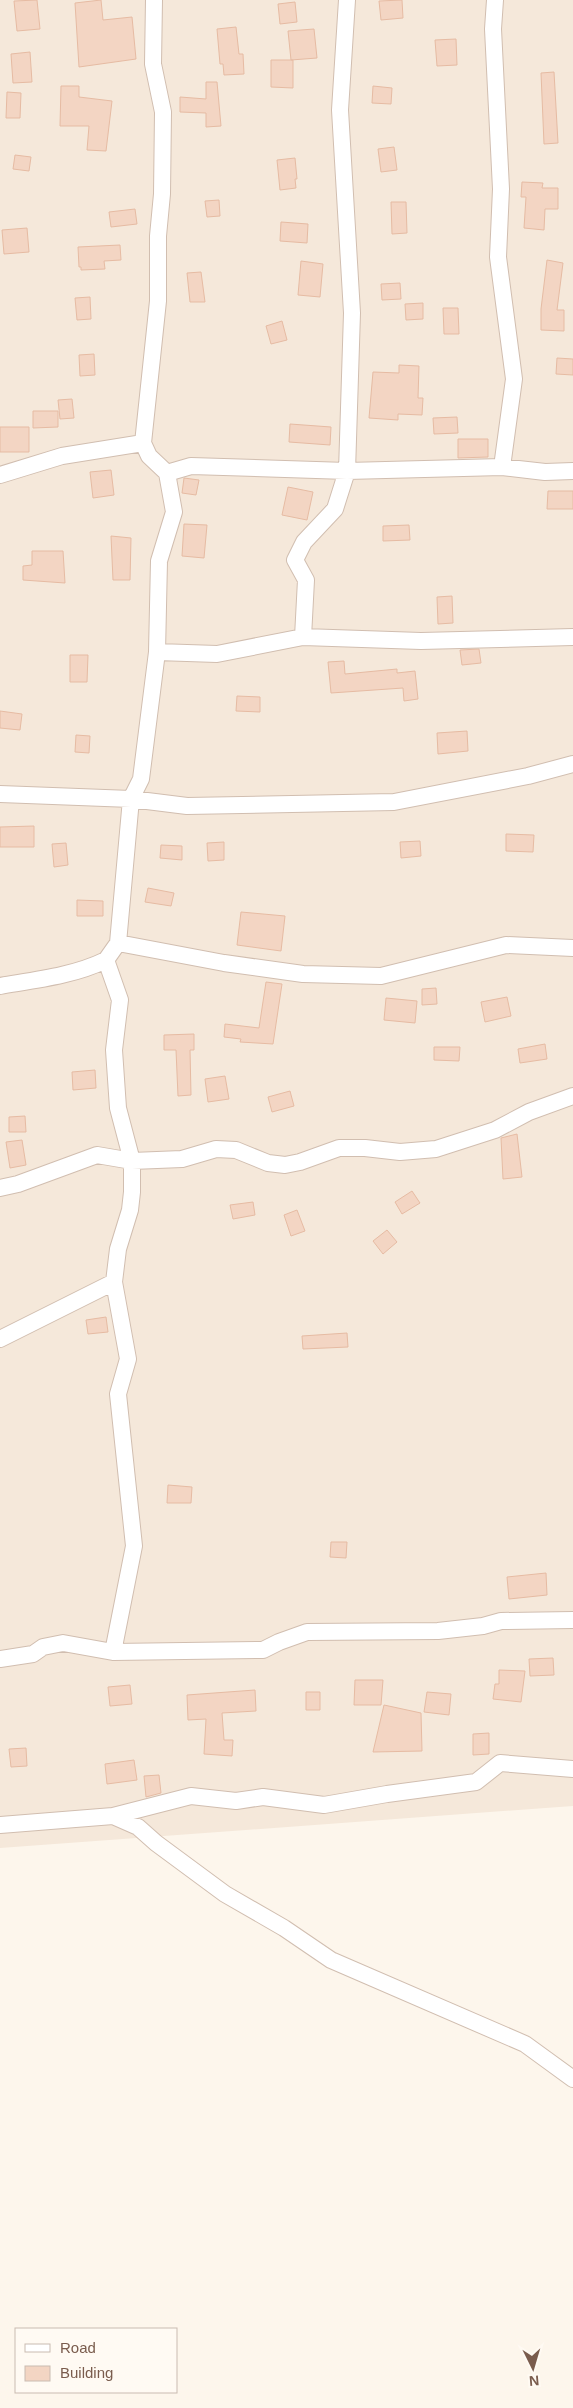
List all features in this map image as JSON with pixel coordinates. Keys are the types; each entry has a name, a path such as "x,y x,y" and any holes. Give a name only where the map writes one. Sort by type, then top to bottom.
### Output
{"street":[{"path":"0,986 59,976 93,966 106,960 118,942 131,799 141,779 157,652 159,561 174,512 167,473 149,456 143,443 158,301 158,236 162,194 163,112 153,64 154,0"},
{"path":"303,637 306,580 294,560 304,542 335,509 347,472 352,313 340,110 348,0"},
{"path":"495,0 493,29 502,189 498,257 514,379 502,467"},
{"path":"0,475 62,456 143,443"},
{"path":"167,473 191,466 347,472 502,467 545,472 573,471"},
{"path":"157,652 216,654 303,637 421,642 573,637"},
{"path":"0,794 131,799 187,806 394,802 528,776 573,764"},
{"path":"118,942 224,963 303,974 382,976 506,946 573,948"},
{"path":"106,960 120,1000 114,1050 118,1108 132,1161 130,1210 118,1250 114,1282 128,1359 118,1394 134,1546 113,1652"},
{"path":"0,1188 18,1184 97,1155 132,1161 193,1157 216,1150 236,1150 268,1163 285,1165 300,1162 339,1148 365,1148 400,1152 436,1149 495,1130 529,1112 573,1096"},
{"path":"0,1339 114,1282"},
{"path":"0,1659 32,1654 43,1647 63,1643 113,1652 263,1650 307,1632 438,1631 483,1626 501,1621 573,1620"},
{"path":"0,1826 113,1816 191,1796 236,1801 263,1797 324,1805 476,1782 500,1763 573,1768"},
{"path":"113,1816 138,1827 156,1843 225,1894 284,1928 331,1960 525,2044 573,2078"}],"shaded area":[{"path":"0,0 573,0 573,1806 0,1848"}],"building":[{"path":"37,0 40,29 17,31 14,1"},
{"path":"101,0 103,20 132,17 136,59 79,67 75,3"},
{"path":"402,0 403,18 381,20 379,1"},
{"path":"295,2 297,22 280,24 278,4"},
{"path":"236,27 239,54 243,54 244,74 224,75 223,64 220,64 217,29"},
{"path":"314,29 317,58 291,60 288,31"},
{"path":"456,39 457,65 437,66 435,40"},
{"path":"30,52 32,82 13,83 11,54"},
{"path":"271,60 293,60 293,88 271,87"},
{"path":"554,72 558,143 544,144 541,73"},
{"path":"206,82 217,82 221,126 206,127 206,113 180,112 180,97 206,99"},
{"path":"61,86 79,86 79,97 112,101 106,151 87,150 89,126 60,126"},
{"path":"373,86 392,88 391,104 372,103"},
{"path":"7,92 21,93 20,118 6,118"},
{"path":"394,147 397,170 381,172 378,149"},
{"path":"15,155 31,157 29,171 13,169"},
{"path":"295,158 296,188 280,190 277,160"},
{"path":"522,182 543,183 542,188 558,188 558,209 545,209 544,230 524,228 526,197 521,197"},
{"path":"219,200 220,216 207,217 205,201"},
{"path":"391,202 406,202 407,233 392,234"},
{"path":"135,209 137,224 111,227 109,212"},
{"path":"281,222 308,224 307,243 280,241"},
{"path":"27,228 29,252 4,254 2,230"},
{"path":"120,245 121,260 104,261 105,269 81,270 81,267 79,267 78,247"},
{"path":"547,260 563,263 557,310 564,310 564,331 541,330 541,309"},
{"path":"301,261 323,264 320,297 298,295"},
{"path":"201,272 205,302 190,302 187,273"},
{"path":"400,283 401,299 382,300 381,284"},
{"path":"90,297 91,319 77,320 75,298"},
{"path":"423,303 423,319 406,320 405,304"},
{"path":"443,308 458,308 459,334 444,334"},
{"path":"282,321 287,340 271,344 266,326"},
{"path":"94,354 95,375 80,376 79,355"},
{"path":"557,358 573,359 573,375 556,374"},
{"path":"399,365 419,366 418,398 423,398 422,415 398,414 398,420 369,418 373,372 399,373"},
{"path":"72,399 74,418 60,419 58,400"},
{"path":"33,411 58,411 58,427 33,428"},
{"path":"457,417 458,433 434,434 433,418"},
{"path":"290,424 331,427 330,445 289,442"},
{"path":"0,427 29,427 29,452 0,452"},
{"path":"458,439 488,439 488,457 458,458"},
{"path":"111,470 114,495 93,498 90,472"},
{"path":"184,478 199,480 196,495 182,493"},
{"path":"288,487 313,492 307,520 282,515"},
{"path":"548,491 573,491 573,509 547,509"},
{"path":"184,524 207,525 204,558 182,556"},
{"path":"409,525 410,540 383,541 383,526"},
{"path":"111,536 131,538 130,580 113,580"},
{"path":"32,551 63,551 65,583 23,580 23,566 32,565"},
{"path":"452,596 453,623 438,624 437,597"},
{"path":"479,649 481,663 462,665 460,650"},
{"path":"70,655 88,655 87,682 70,682"},
{"path":"344,661 345,674 397,669 397,673 415,671 418,699 404,701 403,688 331,693 328,662"},
{"path":"237,696 260,697 260,712 236,711"},
{"path":"0,711 22,714 20,730 0,728"},
{"path":"467,731 468,751 438,754 437,733"},
{"path":"76,735 90,736 89,753 75,752"},
{"path":"34,826 34,847 0,847 0,827"},
{"path":"506,834 534,835 533,852 506,851"},
{"path":"420,841 421,856 401,858 400,842"},
{"path":"224,842 224,860 208,861 207,843"},
{"path":"66,843 68,865 54,867 52,844"},
{"path":"161,845 182,846 182,860 160,858"},
{"path":"148,888 174,893 171,906 145,902"},
{"path":"77,900 103,901 103,916 77,916"},
{"path":"241,912 285,916 281,951 237,945"},
{"path":"266,982 282,984 273,1044 240,1042 241,1039 224,1037 225,1024 259,1028"},
{"path":"436,988 437,1004 422,1005 422,989"},
{"path":"507,997 511,1016 485,1022 481,1002"},
{"path":"386,998 417,1001 415,1023 384,1020"},
{"path":"194,1034 194,1050 190,1050 191,1095 178,1096 176,1050 164,1050 164,1035"},
{"path":"545,1044 547,1059 520,1063 518,1049"},
{"path":"434,1047 460,1047 459,1061 434,1060"},
{"path":"95,1070 96,1088 73,1090 72,1072"},
{"path":"225,1076 229,1099 208,1102 205,1079"},
{"path":"290,1091 294,1106 272,1112 268,1097"},
{"path":"25,1116 26,1132 9,1132 9,1117"},
{"path":"517,1134 522,1177 503,1179 501,1138"},
{"path":"22,1140 26,1165 10,1168 6,1142"},
{"path":"412,1191 420,1203 402,1214 395,1202"},
{"path":"253,1202 255,1215 233,1219 230,1205"},
{"path":"297,1210 305,1231 291,1236 284,1215"},
{"path":"387,1230 397,1242 383,1254 373,1241"},
{"path":"106,1317 108,1332 88,1334 86,1320"},
{"path":"347,1333 348,1347 303,1349 302,1336"},
{"path":"168,1485 192,1487 191,1503 167,1503"},
{"path":"331,1542 347,1542 346,1558 330,1557"},
{"path":"546,1573 547,1595 509,1599 507,1577"},
{"path":"553,1658 554,1675 530,1676 529,1659"},
{"path":"499,1670 525,1671 521,1702 493,1699 495,1684 499,1684"},
{"path":"355,1680 383,1680 381,1705 354,1705"},
{"path":"130,1685 132,1704 110,1706 108,1687"},
{"path":"255,1690 256,1711 222,1713 224,1740 233,1740 232,1756 204,1754 206,1719 188,1720 187,1695"},
{"path":"306,1692 320,1692 320,1710 306,1710"},
{"path":"427,1692 451,1694 449,1715 424,1712"},
{"path":"384,1705 421,1713 422,1751 373,1752"},
{"path":"489,1733 489,1754 473,1755 473,1734"},
{"path":"26,1748 27,1766 11,1767 9,1749"},
{"path":"134,1760 137,1780 107,1784 105,1764"},
{"path":"159,1775 161,1793 146,1797 144,1776"}]}
